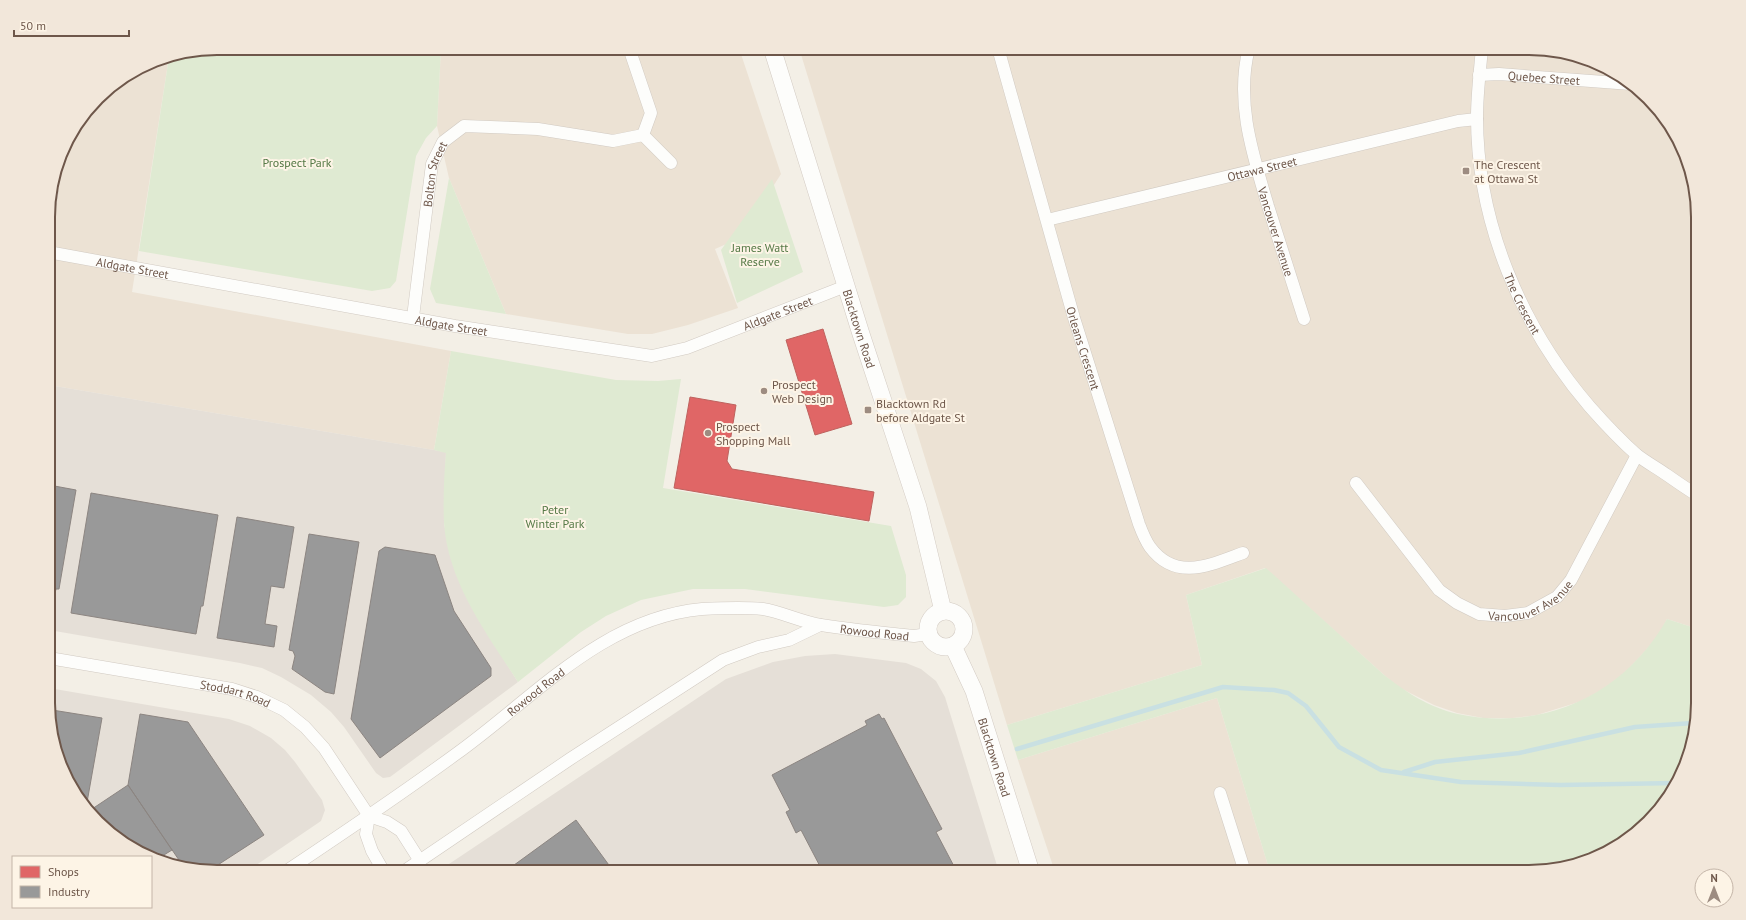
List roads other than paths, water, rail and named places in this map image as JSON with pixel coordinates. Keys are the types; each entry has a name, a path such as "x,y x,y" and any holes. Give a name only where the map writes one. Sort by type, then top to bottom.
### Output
{"main road":[{"name":"Blacktown Road","path":"774,55 846,286 918,507 943,611"},
{"path":"943,611 954,613 962,621 963,632 961,638 953,646 947,647 935,644 928,634 929,622 937,613 943,611"},
{"name":"Blacktown Road","path":"953,646 974,691 1029,865"}],"street":[{"path":"631,55 651,113 643,134 671,163"},
{"name":"Orleans Crescent","path":"1000,55 1076,325 1139,524 1150,546 1164,562 1187,569 1212,564 1243,553"},
{"name":"Vancouver Avenue","path":"1247,55 1245,65 1244,100 1248,134 1257,170 1304,320"},
{"name":"The Crescent","path":"1481,55 1477,119 1479,152 1490,216 1501,254 1524,310 1544,347 1568,381 1608,427 1638,455 1691,491"},
{"name":"Quebec Street","path":"1479,75 1499,74 1621,83"},
{"name":"Ottawa Street","path":"1047,220 1458,121 1477,119"},
{"name":"Bolton Street","path":"413,317 432,164 443,142 464,126 538,129 613,141 643,134"},
{"name":"Aldgate Street","path":"55,253 413,317 455,326 652,356 688,348 846,286"},
{"name":"Vancouver Avenue","path":"1356,483 1439,590 1457,603 1479,614 1505,616 1528,612 1557,597 1571,580 1638,455"},
{"name":"Rowood Road","path":"296,865 369,816 458,753 581,656 616,634 659,617 678,612 731,608 764,609 820,625 914,636 928,634"},
{"path":"413,865 570,759 722,660 758,647 789,640 820,625"},
{"name":"Stoddart Road","path":"55,659 232,689 257,697 284,710 305,726 324,748 369,816"},
{"path":"1220,793 1243,865"},
{"path":"380,865 372,851 366,834 369,816 387,822 401,831 420,861"}],"waterway":[{"path":"1017,749 1223,687 1274,690 1288,693 1306,706 1339,747 1381,770 1461,782 1560,785 1669,783"},
{"path":"1404,772 1435,762 1519,753 1635,727 1690,723"}],"place":[{"name":"The Crescent at Ottawa St","path":"1466,171"},
{"name":"Prospect Web Design","path":"764,391"},
{"name":"Blacktown Rd before Aldgate St","path":"868,410"},
{"name":"Prospect Shopping Mall","path":"708,433"}],"park label":[{"name":"Prospect Park","path":"297,162"},
{"name":"James Watt Reserve","path":"760,254"},
{"name":"Peter Winter Park","path":"555,516"}]}
